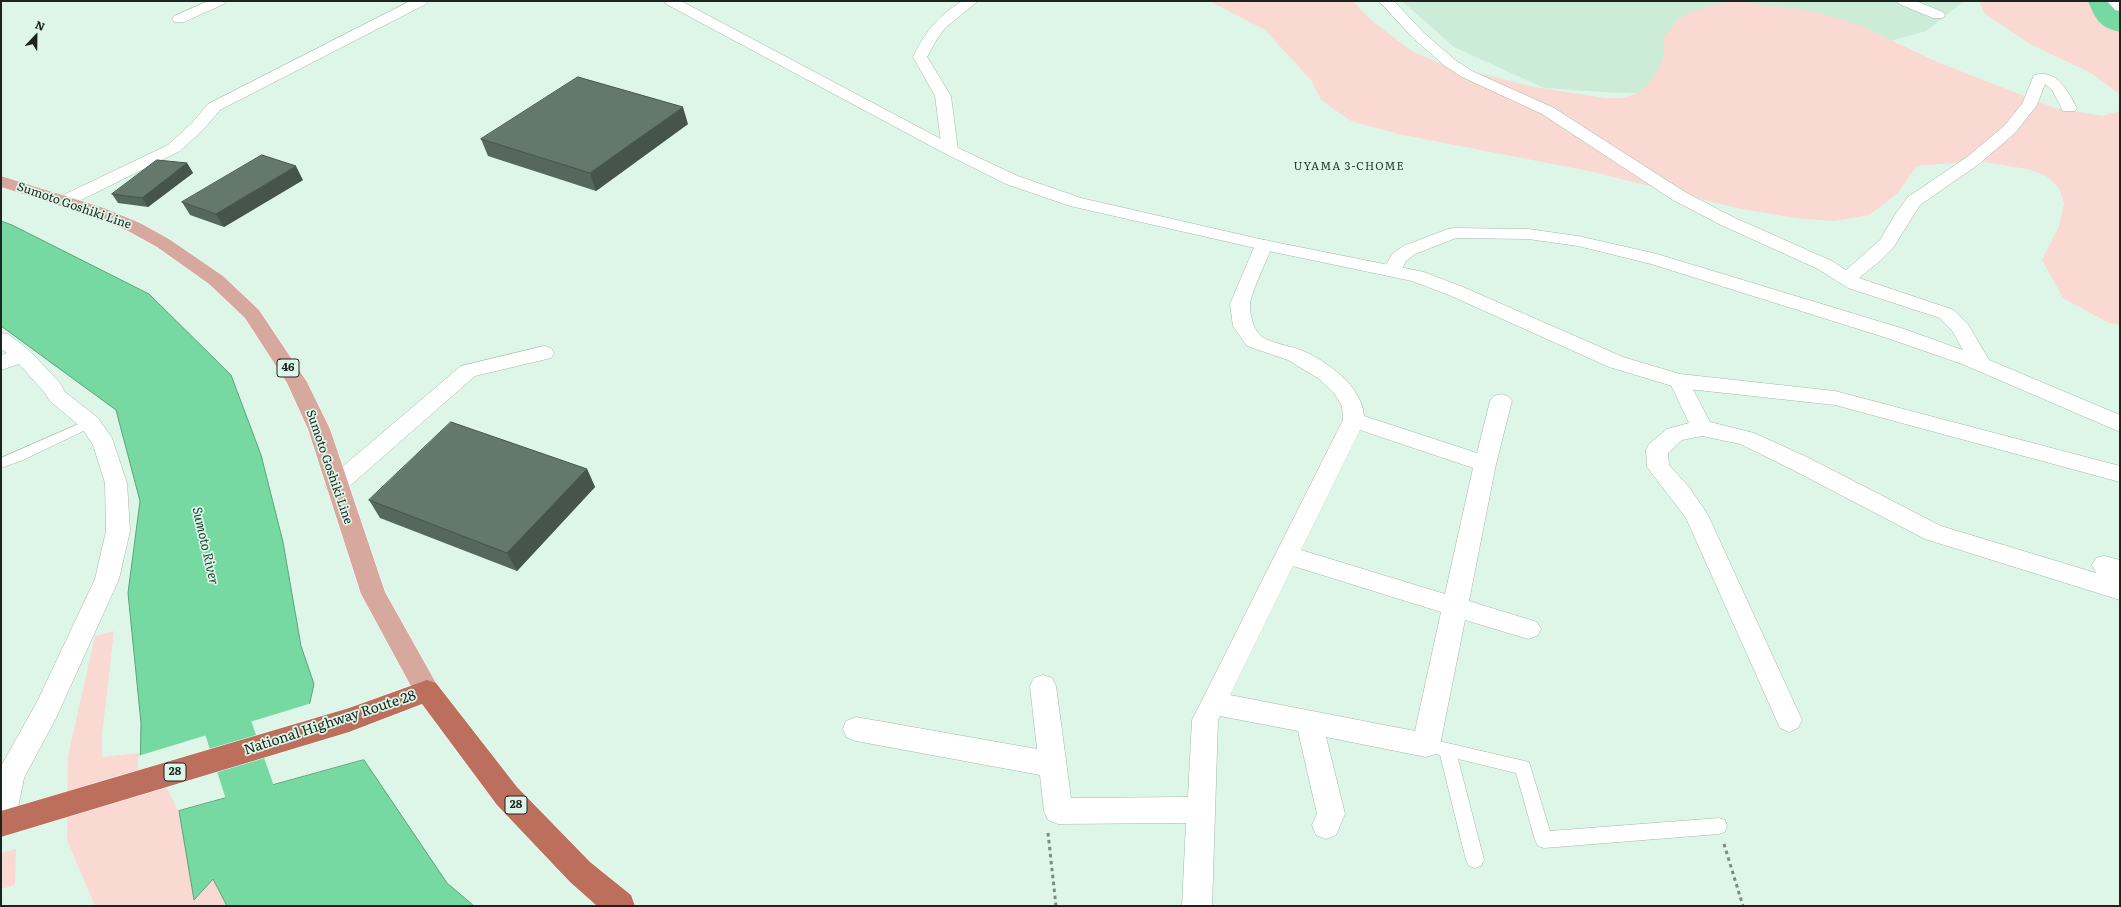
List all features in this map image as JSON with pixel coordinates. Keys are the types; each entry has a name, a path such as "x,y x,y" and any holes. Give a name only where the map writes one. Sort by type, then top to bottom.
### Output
{"highway":[{"name":"National Highway Route 28","path":"1,824 349,720 427,691 507,796 580,872 620,906"}],"main road":[{"name":"Sumoto Goshiki Line","path":"1,181 65,201 134,227 163,243 216,280 252,314 297,382 318,430 373,594 427,691"}],"street":[{"path":"179,19 219,1"},
{"path":"65,201 174,148 198,126 214,107 421,1"},
{"path":"671,1 950,150 1012,180 1076,202 1264,245 1417,276 1456,291 1616,362 1679,381 1835,398 2120,474"},
{"path":"948,1 967,3"},
{"path":"1386,1 1445,58 1467,74 1548,111 1679,196 1728,221 1825,265 1855,284 1947,314 1961,328 1982,365"},
{"path":"1904,1 1938,15"},
{"path":"2114,1 2120,7"},
{"path":"950,150 943,96 920,57 928,38 943,20 967,3"},
{"path":"1847,278 1883,249 1901,216 1915,201 1963,168 2005,135 2024,113 2038,86 2039,78 2053,80 2069,108"},
{"path":"1392,270 1399,258 1409,250 1454,234 1528,234 1578,241 1657,260 1878,328 1982,365 2062,397 2120,424"},
{"path":"1197,906 1205,720 1354,420 1353,405 1342,388 1326,373 1295,355 1254,341 1243,326 1240,304 1264,245"},
{"path":"1,339 22,354 53,388 57,396 90,423 104,444 116,483 118,531 107,579 47,710 10,776 1,824"},
{"path":"336,485 468,371 544,353"},
{"path":"1,363 22,354"},
{"path":"1679,381 1702,428"},
{"path":"1213,703 1437,748 1456,607 1486,464 1501,401"},
{"path":"1354,420 1486,464"},
{"path":"1789,720 1696,515 1681,493 1658,467 1657,450 1675,434 1702,428 1746,438 1799,463 1933,533 2120,583"},
{"path":"1286,555 1528,629"},
{"path":"1043,686 1058,811 1201,810"},
{"path":"1309,722 1331,814 1326,825"},
{"path":"856,729 1022,758 1053,766"}],"lane":[{"path":"1,463 18,457 90,423"},
{"path":"1437,748 1523,767 1544,840 1719,826"},
{"path":"1437,748 1475,860"}],"path":[{"path":"1719,826 1743,906"},
{"path":"1048,830 1056,906"}],"shaded area":[{"path":"1209,1 1353,1 1370,19 1410,50 1439,63 1534,87 1605,98 1624,98 1640,92 1653,79 1663,59 1664,37 1680,17 1705,7 1733,1 1813,11 1861,26 1937,62 2055,108 2102,116 2120,111 2120,325 2109,323 2063,298 2042,260 2059,226 2064,203 2059,188 2046,176 2032,170 1979,161 1917,166 1897,194 1869,215 1835,221 1795,218 1737,208 1594,172 1398,134 1351,121 1321,100 1311,80 1265,30"},
{"path":"1402,1 1964,1 1926,31 1706,93 1618,93 1544,88 1454,47"},
{"path":"1979,1 2120,1 2120,98 2119,94 2091,73 2032,45 1985,14"},
{"path":"114,631 102,736 102,757 148,752 227,906 95,906 67,840 68,756 95,636"},
{"path":"16,849 15,885 1,889 1,853"}],"water":[{"path":"1,221 12,225 149,294 231,375 261,455 283,542 301,646 314,684 305,725 140,775 141,723 128,593 140,501 116,410 1,326"},
{"path":"364,760 447,883 474,906 227,906 213,879 194,900 179,811"}],"pier":[{"path":"312,703 307,726 138,775 138,756"}],"building":[{"path":"578,77 683,107 590,173 481,139"},
{"path":"262,155 296,166 216,214 182,202"},
{"path":"157,160 187,163 142,198 112,194"},
{"path":"451,422 587,469 507,553 369,500"}],"waterway":[{"path":"2101,1 2108,17 2120,24"},
{"name":"Sumoto River","path":"223,712 288,906"}],"district":[{"name":"UYAMA 3-CHOME","path":"1349,167"}]}
